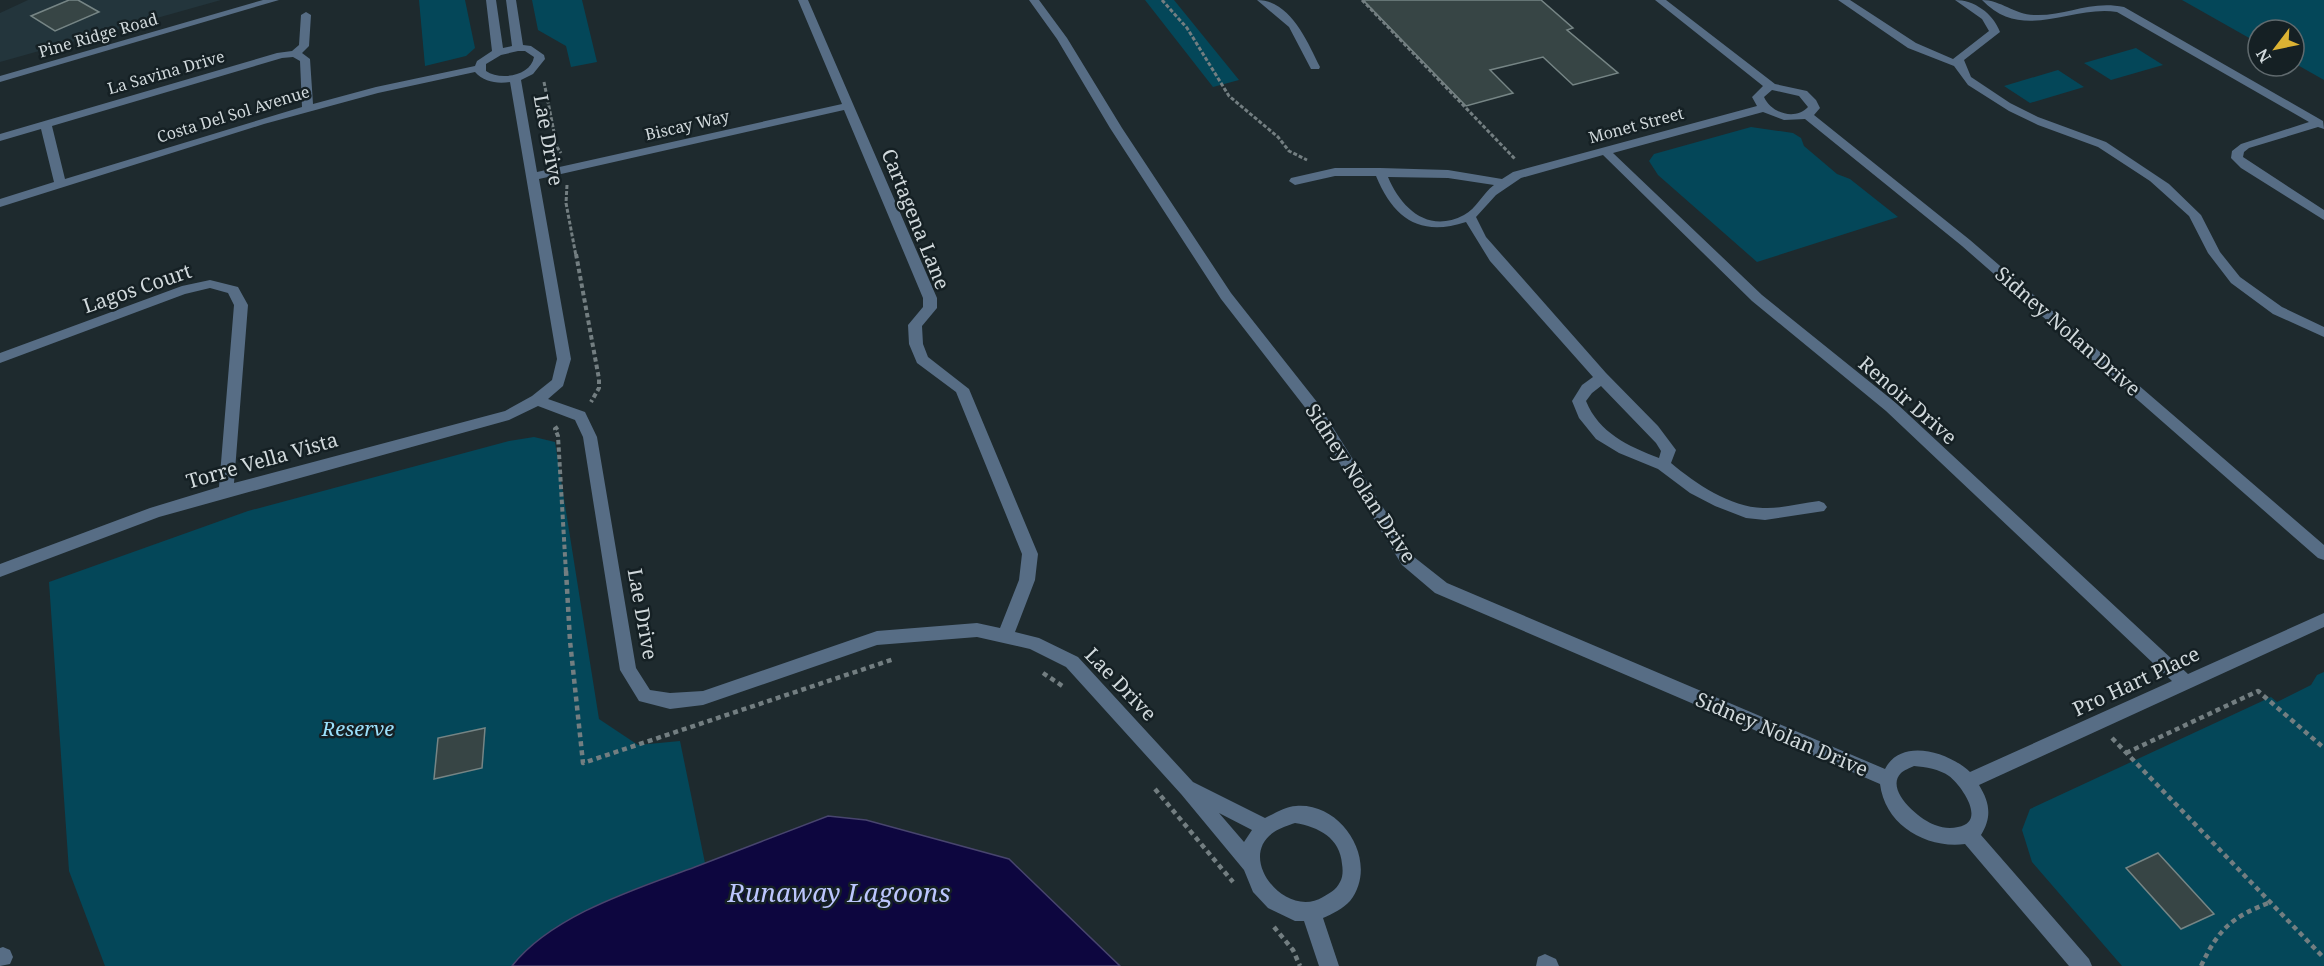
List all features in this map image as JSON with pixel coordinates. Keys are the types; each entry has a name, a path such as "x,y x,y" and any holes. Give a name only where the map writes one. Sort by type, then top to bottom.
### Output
{"street":[{"name":"Pine Ridge Road","path":"0,79 274,0"},
{"path":"491,0 498,52"},
{"path":"511,0 518,48"},
{"name":"Cartagena Lane","path":"803,0 930,298 930,308 915,325 922,360 962,389 1030,554 1027,580 1005,636"},
{"name":"Sidney Nolan Drive","path":"1034,0 1062,38 1116,128 1226,296 1312,406 1408,561 1441,588 1888,779"},
{"path":"1262,0 1293,25 1315,67"},
{"path":"1660,0 1772,87 1797,91 1810,99 1814,108 1807,115 1785,117 1764,108 1760,103 1760,93 1772,87"},
{"path":"1843,0 1917,51 1958,64"},
{"path":"1960,0 1985,16 1994,25 1995,32 1963,53 1958,60 1965,78 2019,114 2107,148 2178,197 2194,214 2214,253 2232,275 2256,296 2287,316 2324,332"},
{"path":"1987,0 2013,15 2026,18 2040,18 2094,4 2120,9 2322,124"},
{"path":"306,15 304,46 295,54 305,59 308,109"},
{"path":"518,48 534,51 540,60 533,70 515,78 490,79 484,76 480,68 485,59 498,52 518,48"},
{"name":"La Savina Drive","path":"0,138 281,55 295,54"},
{"name":"Costa Del Sol Avenue","path":"0,203 308,109 376,90 480,68"},
{"name":"Lae Drive","path":"515,78 564,360 558,382 537,400"},
{"name":"Biscay Way","path":"532,177 848,106"},
{"name":"Monet Street","path":"1470,217 1502,183 1522,174 1764,108"},
{"name":"Sidney Nolan Drive","path":"1807,115 1966,243 2324,554"},
{"path":"46,124 60,184"},
{"path":"2322,124 2245,146 2238,151 2237,158 2244,165 2324,216"},
{"name":"Renoir Drive","path":"1604,150 1757,297 1891,407 2185,681"},
{"path":"1295,181 1335,172 1380,172 1448,174 1502,183"},
{"path":"1380,172 1388,194 1413,218 1429,225 1450,225 1470,217 1476,233 1500,263 1602,378 1632,405 1659,435 1669,450 1663,465"},
{"name":"Lagos Court","path":"0,358 182,290 210,284 233,290 241,305 226,491"},
{"path":"1602,378 1587,389 1580,401 1584,418 1608,440 1629,453 1663,465 1679,479 1716,500 1759,514 1819,507"},
{"path":"537,400 576,414"},
{"name":"Torre Vella Vista","path":"0,571 155,512 508,415 537,400"},
{"name":"Lae Drive","path":"576,414 590,437 628,670 645,696 670,701 703,698 876,638 977,630 1032,643 1072,662 1187,788 1250,863"},
{"name":"Pro Hart Place","path":"1967,782 2185,681 2324,620"},
{"path":"1912,758 1942,763 1967,782 1980,806 1976,827 1968,834 1943,837 1914,825 1894,803 1889,791 1888,779 1892,768 1912,758"},
{"name":"Lae Drive","path":"1187,788 1265,827"},
{"path":"1295,814 1312,816 1328,824 1341,835 1350,850 1353,867 1350,883 1341,897 1328,907 1311,912 1294,911 1277,905 1264,894 1254,879 1250,863 1256,837 1265,827 1279,818 1295,814"},
{"path":"1968,834 2082,966"},
{"path":"1311,912 1329,966"}],"path":[{"path":"1162,0 1187,28 1229,96 1278,137 1289,151 1314,163 1321,175"},
{"path":"1362,0 1522,174"},
{"path":"544,76 551,123 565,169 566,203 599,379 596,396 555,429 558,436 570,641 583,763 900,657"},
{"path":"1034,667 1070,692"},
{"path":"2324,748 2258,691 2126,753 2324,958"},
{"path":"1150,782 1240,891"},
{"path":"2201,966 2212,941 2231,919 2271,902"},
{"path":"1268,921 1293,950 1300,966"}],"shaded area":[{"path":"28,0 221,0 0,62 0,13"}],"green space":[{"path":"419,0 465,0 475,48 466,56 425,66"},
{"path":"532,0 582,0 597,62 571,67 566,46 538,30"},
{"path":"1145,0 1174,0 1239,80 1213,87"},
{"path":"2182,0 2324,0 2324,80 2306,70 2306,18 2246,18 2246,36"},
{"path":"2136,48 2163,65 2111,80 2084,63"},
{"path":"2058,70 2084,87 2030,103 2004,86"},
{"path":"1751,127 1793,133 1801,138 1804,146 1837,174 1850,179 1898,217 1757,262 1658,175 1649,161 1654,154"},
{"name":"Reserve","path":"534,437 555,442 599,719 638,745 680,741 705,863 601,903 575,916 530,947 512,966 105,966 69,871 49,582 248,511 509,441"},
{"path":"2324,672 2324,966 2122,966 2032,862 2022,830 2030,809 2271,697 2277,702 2311,685 2317,675"}],"water":[{"name":"Runaway Lagoons","path":"828,816 866,820 1009,859 1120,966 512,966 549,932 596,906"}],"building":[{"path":"69,0 78,0 99,12 55,31 31,16"},
{"path":"1363,0 1541,0 1573,28 1567,30 1618,73 1573,85 1543,57 1490,70 1513,93 1466,106"},
{"path":"485,728 482,768 434,779 438,738"},
{"path":"2158,853 2214,914 2181,929 2126,868"}]}
